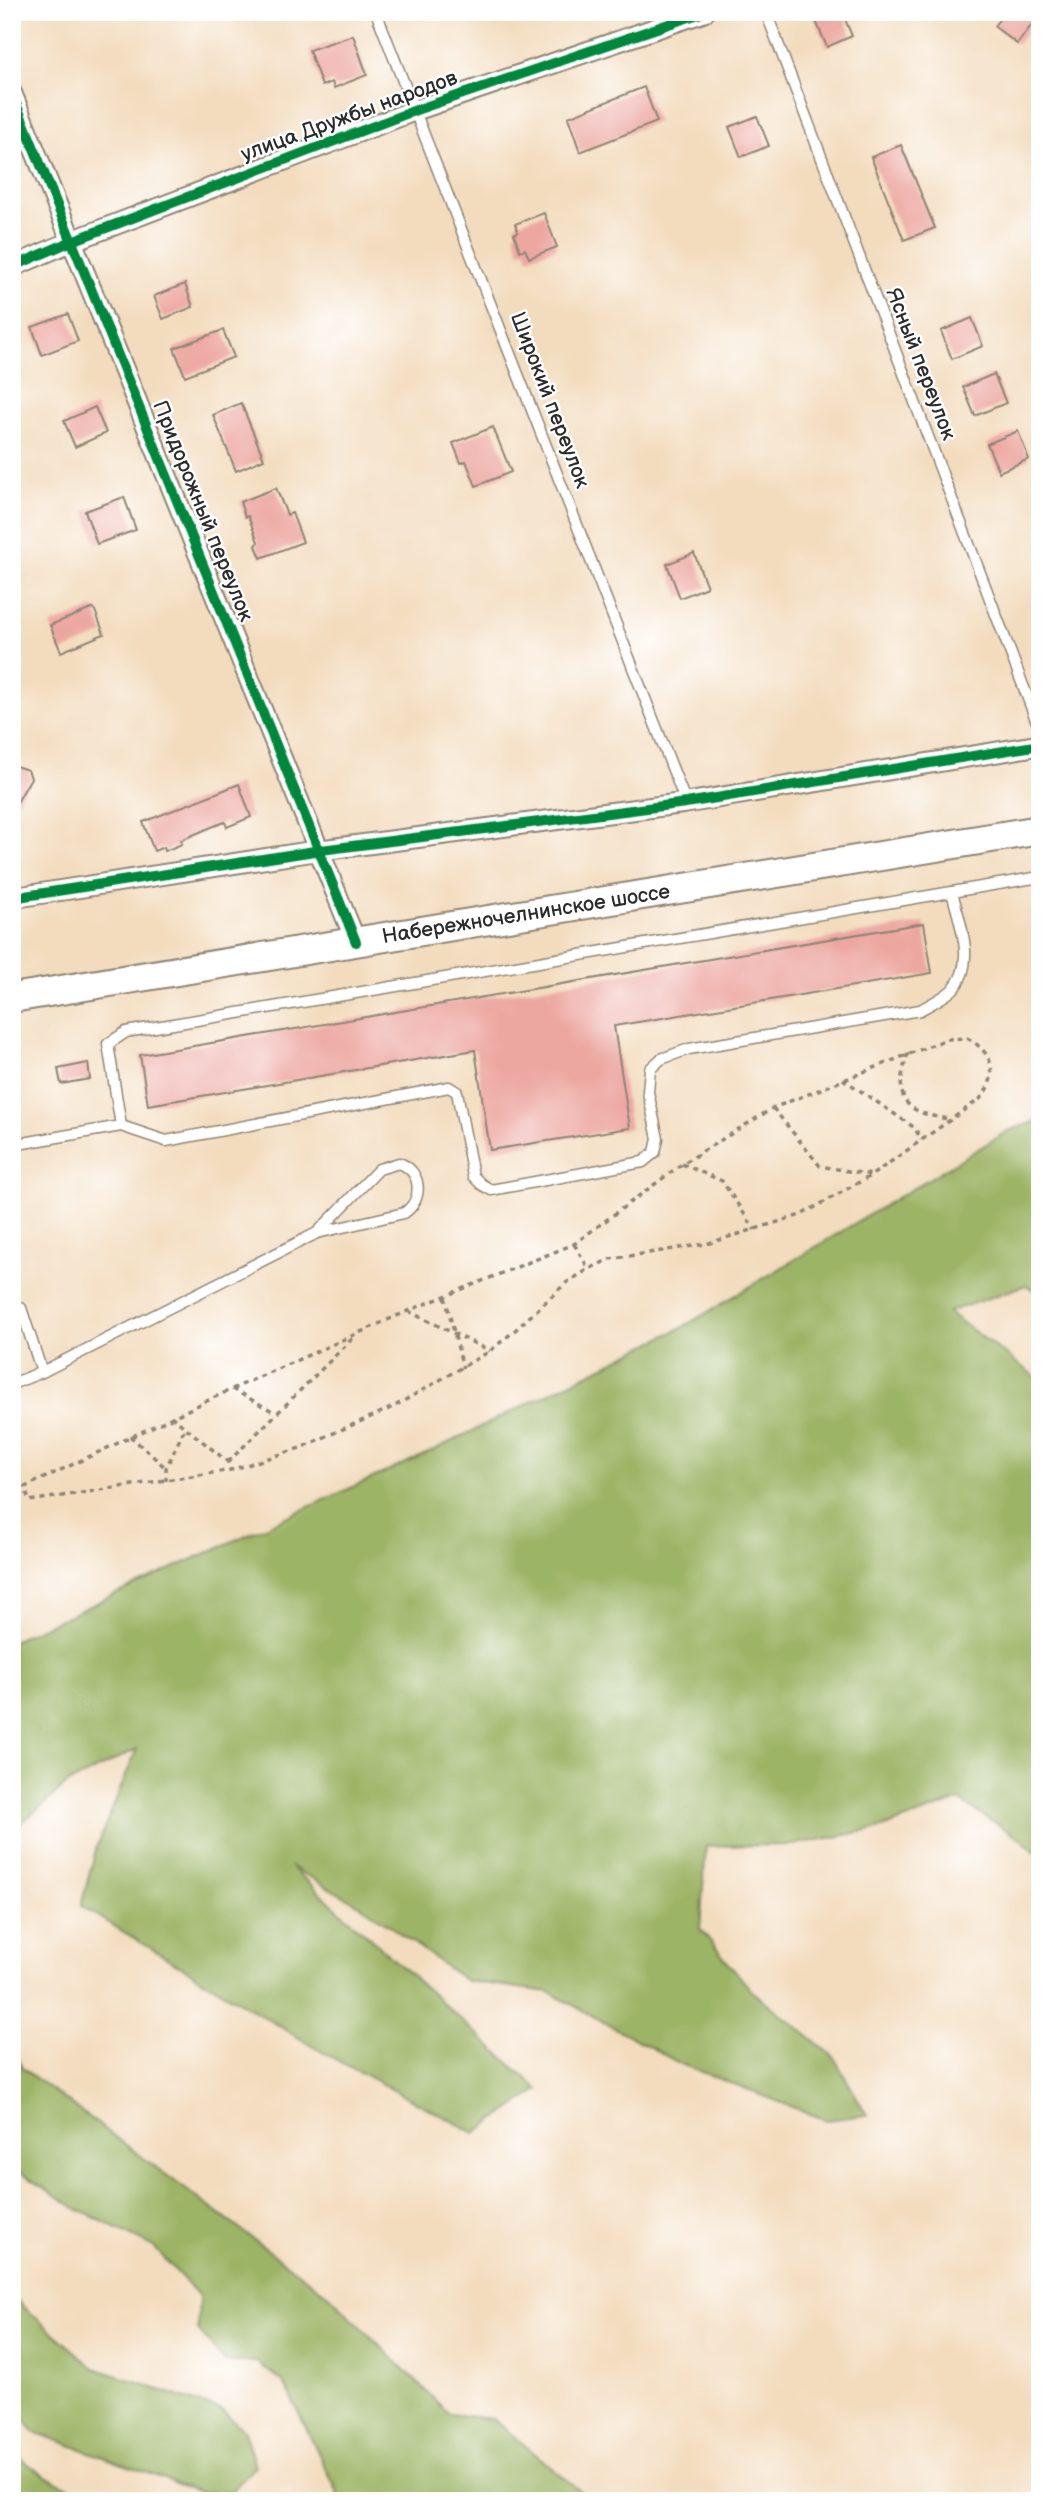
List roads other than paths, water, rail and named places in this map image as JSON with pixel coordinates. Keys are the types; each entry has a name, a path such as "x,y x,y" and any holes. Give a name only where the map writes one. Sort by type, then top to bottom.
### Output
{"main road":[{"name":"Набережночелнинское шоссе","path":"12,998 1040,830"}],"street":[{"name":"улица Дружбы народов","path":"12,267 72,241 416,110 704,12"},
{"name":"Придорожный переулок","path":"12,94 321,850 356,942"},
{"path":"12,898 321,850 686,803 1040,745"}],"lane":[{"name":"Широкий переулок","path":"376,12 686,803"},
{"name":"Ясный переулок","path":"766,12 1040,730"},
{"path":"121,1126 108,1045 126,1032 1040,877"},
{"path":"12,1145 121,1126 166,1141 449,1087 457,1093 473,1176 491,1190 643,1162 655,1153 658,1139 648,1093 650,1069 661,1059 689,1049 920,1010 953,990 963,975 966,954 952,892"},
{"path":"12,1384 317,1233 404,1213 412,1208 416,1200 417,1180 414,1172 399,1163 379,1168 317,1233"},
{"path":"21,1308 42,1371"}]}
